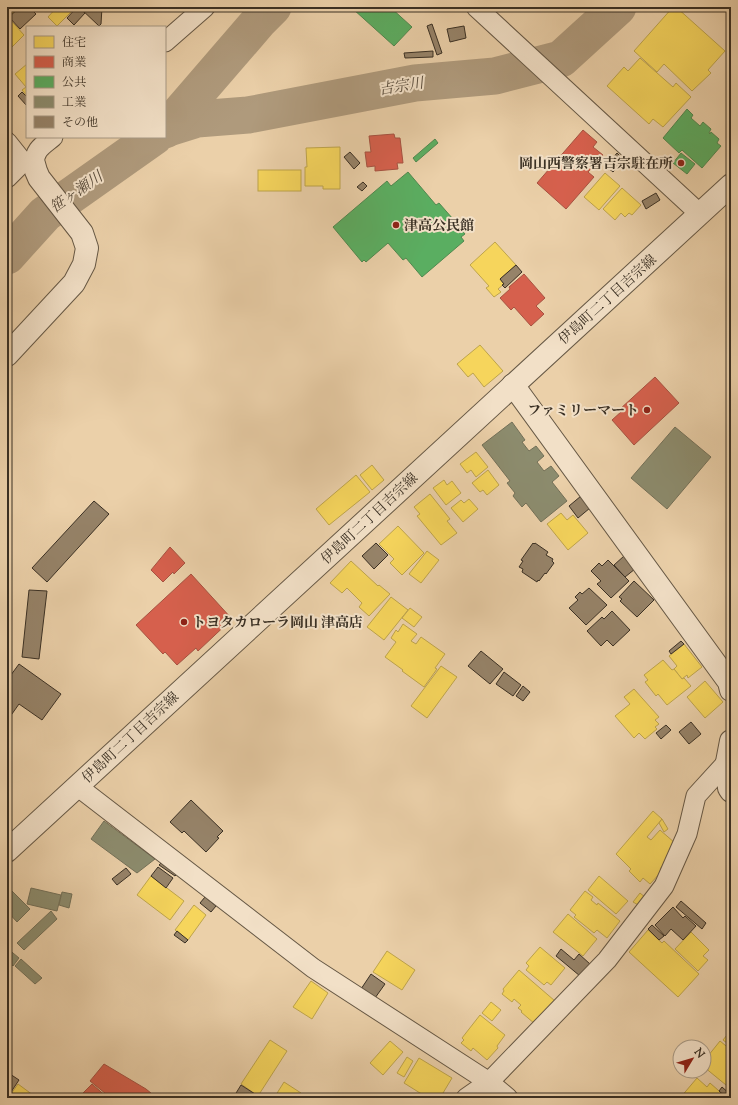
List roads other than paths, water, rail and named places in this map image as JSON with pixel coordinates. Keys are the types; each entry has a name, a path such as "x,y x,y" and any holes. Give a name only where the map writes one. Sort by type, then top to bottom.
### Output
{"street":[{"path":"166,41 206,7"},
{"path":"476,7 700,214"},
{"path":"7,178 31,166 35,155 40,148 52,138"},
{"path":"7,142 31,166 82,233 87,248 84,264 74,283 7,355"},
{"name":"伊島町二丁目吉宗線","path":"7,851 731,185"},
{"path":"513,384 729,682 731,690"},
{"path":"731,741 727,762 731,791"},
{"path":"466,1098 489,1082 607,960 664,886 687,834 696,796 727,762"},
{"path":"77,786 312,968 489,1082 508,1098"}],"waterway":[{"name":"笹ヶ瀬川","path":"166,129 259,21 273,7"},
{"name":"吉宗川","path":"166,129 197,119 248,115 415,83 495,76 561,59 618,7"},
{"name":"笹ヶ瀬川","path":"7,256 45,214 153,138"}],"place":[{"name":"岡山西警察署吉宗駐在所","path":"681,163"},
{"name":"津高公民館","path":"396,225"},
{"name":"ファミリーマート","path":"647,410"},
{"name":"トヨタカローラ岡山 津高店","path":"184,622"}]}
